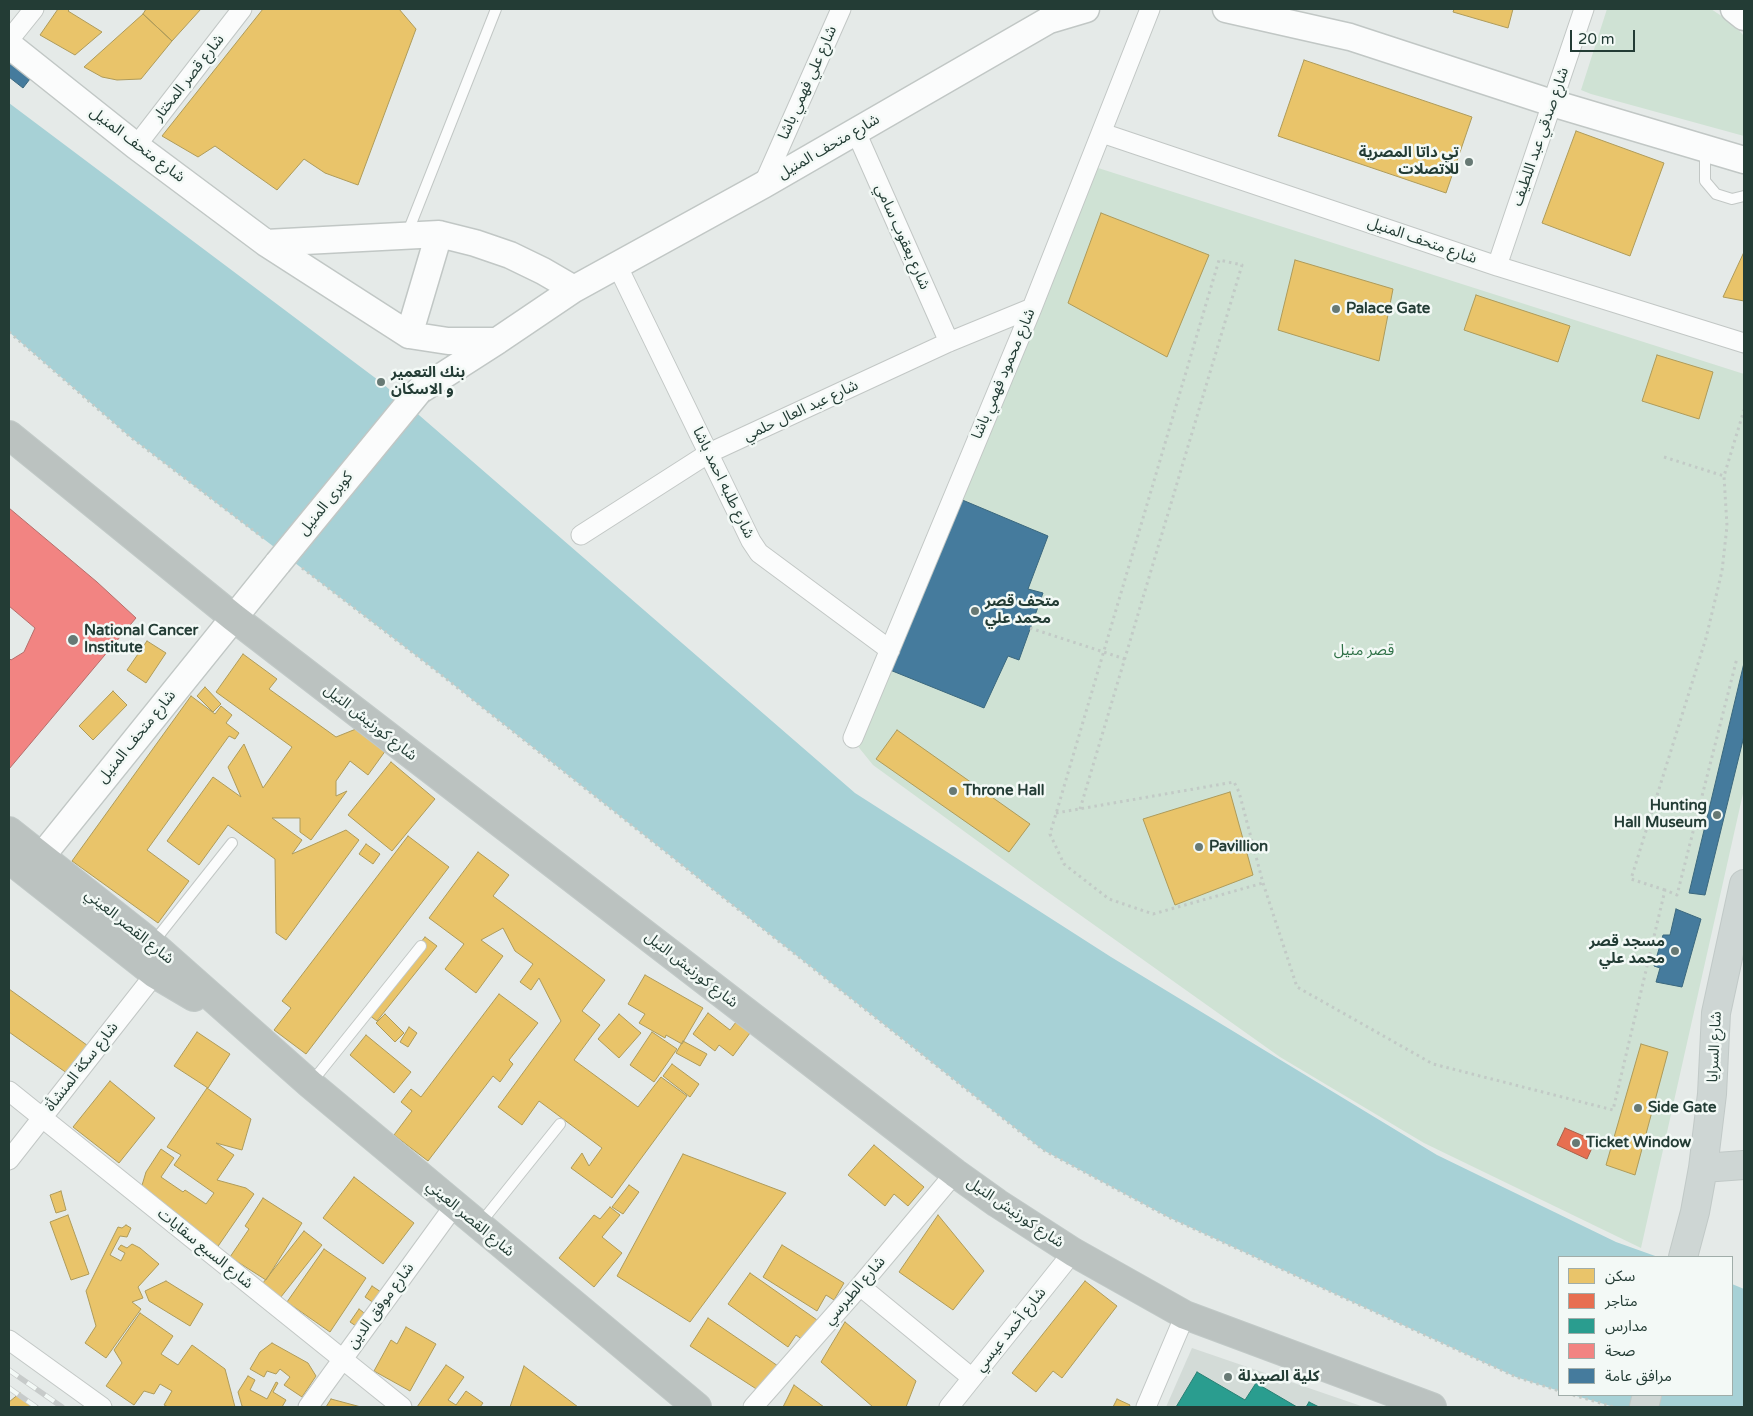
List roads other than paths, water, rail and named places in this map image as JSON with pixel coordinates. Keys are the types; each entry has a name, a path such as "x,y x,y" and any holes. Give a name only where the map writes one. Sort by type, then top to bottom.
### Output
{"highway":[{"name":"شارع كورنيش النيل","path":"9,435 233,617 955,1173 997,1203 1074,1252 1185,1315 1432,1407"},
{"name":"شارع القصر العيني","path":"9,831 152,944 310,1084 697,1407"},
{"name":"شارع القصر العيني","path":"9,859 155,974 245,1027"}],"main road":[{"name":"شارع السرايا","path":"1683,1256 1695,1212 1712,1094 1716,1013 1744,884"},
{"path":"1702,1168 1744,1165"}],"street":[{"path":"9,40 34,9"},
{"name":"شارع قصر المختار","path":"136,146 242,9"},
{"name":"شارع علي فهمي باشا","path":"763,185 841,9"},
{"name":"شارع متحف المنيل","path":"419,391 574,289 763,185 1049,20 1086,9"},
{"name":"شارع محمود فهمي باشا","path":"853,738 1032,308 1150,9"},
{"path":"1226,9 1350,37 1552,103 1744,160"},
{"name":"شارع صدقي عبد اللطيف","path":"1497,266 1584,9"},
{"path":"1734,9 1744,17"},
{"name":"شارع متحف المنيل","path":"9,45 136,146 266,243 408,335 448,341 497,341"},
{"name":"شارع يعقوب سامي","path":"856,132 949,342"},
{"name":"شارع متحف المنيل","path":"1102,134 1497,266 1744,343"},
{"path":"408,335 439,234"},
{"path":"266,243 439,234 475,243 510,255 574,289"},
{"name":"شارع طلبه احمد باشا","path":"617,266 759,553 890,650"},
{"name":"شارع عبد العال حلمي","path":"581,535 708,453 949,342 1032,308"},
{"name":"كوبرى المنيل","path":"233,617 419,391"},
{"name":"شارع متحف المنيل","path":"41,857 233,617"},
{"name":"شارع سكة المنشأة","path":"9,1160 155,974"},
{"name":"شارع السبع سقايات","path":"9,1090 402,1407"},
{"name":"شارع الطبرسي","path":"754,1407 860,1286 955,1173"},
{"name":"شارع موفق الدين","path":"308,1407 454,1206"},
{"name":"شارع أحمد عيسي","path":"948,1407 1074,1252"},
{"path":"860,1286 972,1378"},
{"path":"1146,1407 1185,1315"},
{"path":"9,1340 102,1407"}],"lane":[{"path":"406,235 496,9"},
{"path":"1705,149 1704,182 1716,194 1732,199 1744,196"},
{"path":"152,944 232,843"},
{"path":"310,1084 421,946"},
{"path":"479,1226 560,1124"}],"water":[{"path":"9,103 382,383 855,793 1111,957 1437,1155 1616,1242 1655,1256 1558,1256 1558,1391 1516,1377 1168,1217 1043,1150 435,670 129,436 9,332"},
{"path":"1733,1284 1744,1289 1744,1407 1614,1407 1576,1396 1733,1396"}],"railway":[{"path":"9,1370 62,1407"},
{"path":"9,1388 36,1407"}],"place":[{"name":"تي داتا المصرية للاتصلات","path":"1469,162"},
{"name":"Palace Gate","path":"1336,309"},
{"name":"بنك التعمير و الاسكان","path":"381,382"},
{"name":"متحف قصر محمد علي","path":"975,611"},
{"name":"National Cancer Institute","path":"73,640"},
{"name":"Throne Hall","path":"953,791"},
{"name":"Hunting Hall Museum","path":"1717,815"},
{"name":"Pavillion","path":"1199,847"},
{"name":"مسجد قصر محمد علي","path":"1675,951"},
{"name":"Side Gate","path":"1638,1108"},
{"name":"Ticket Window","path":"1576,1143"},
{"name":"كلية الصيدلة","path":"1228,1377"}],"park label":[{"name":"قصر منيل","path":"1364,651"}]}
